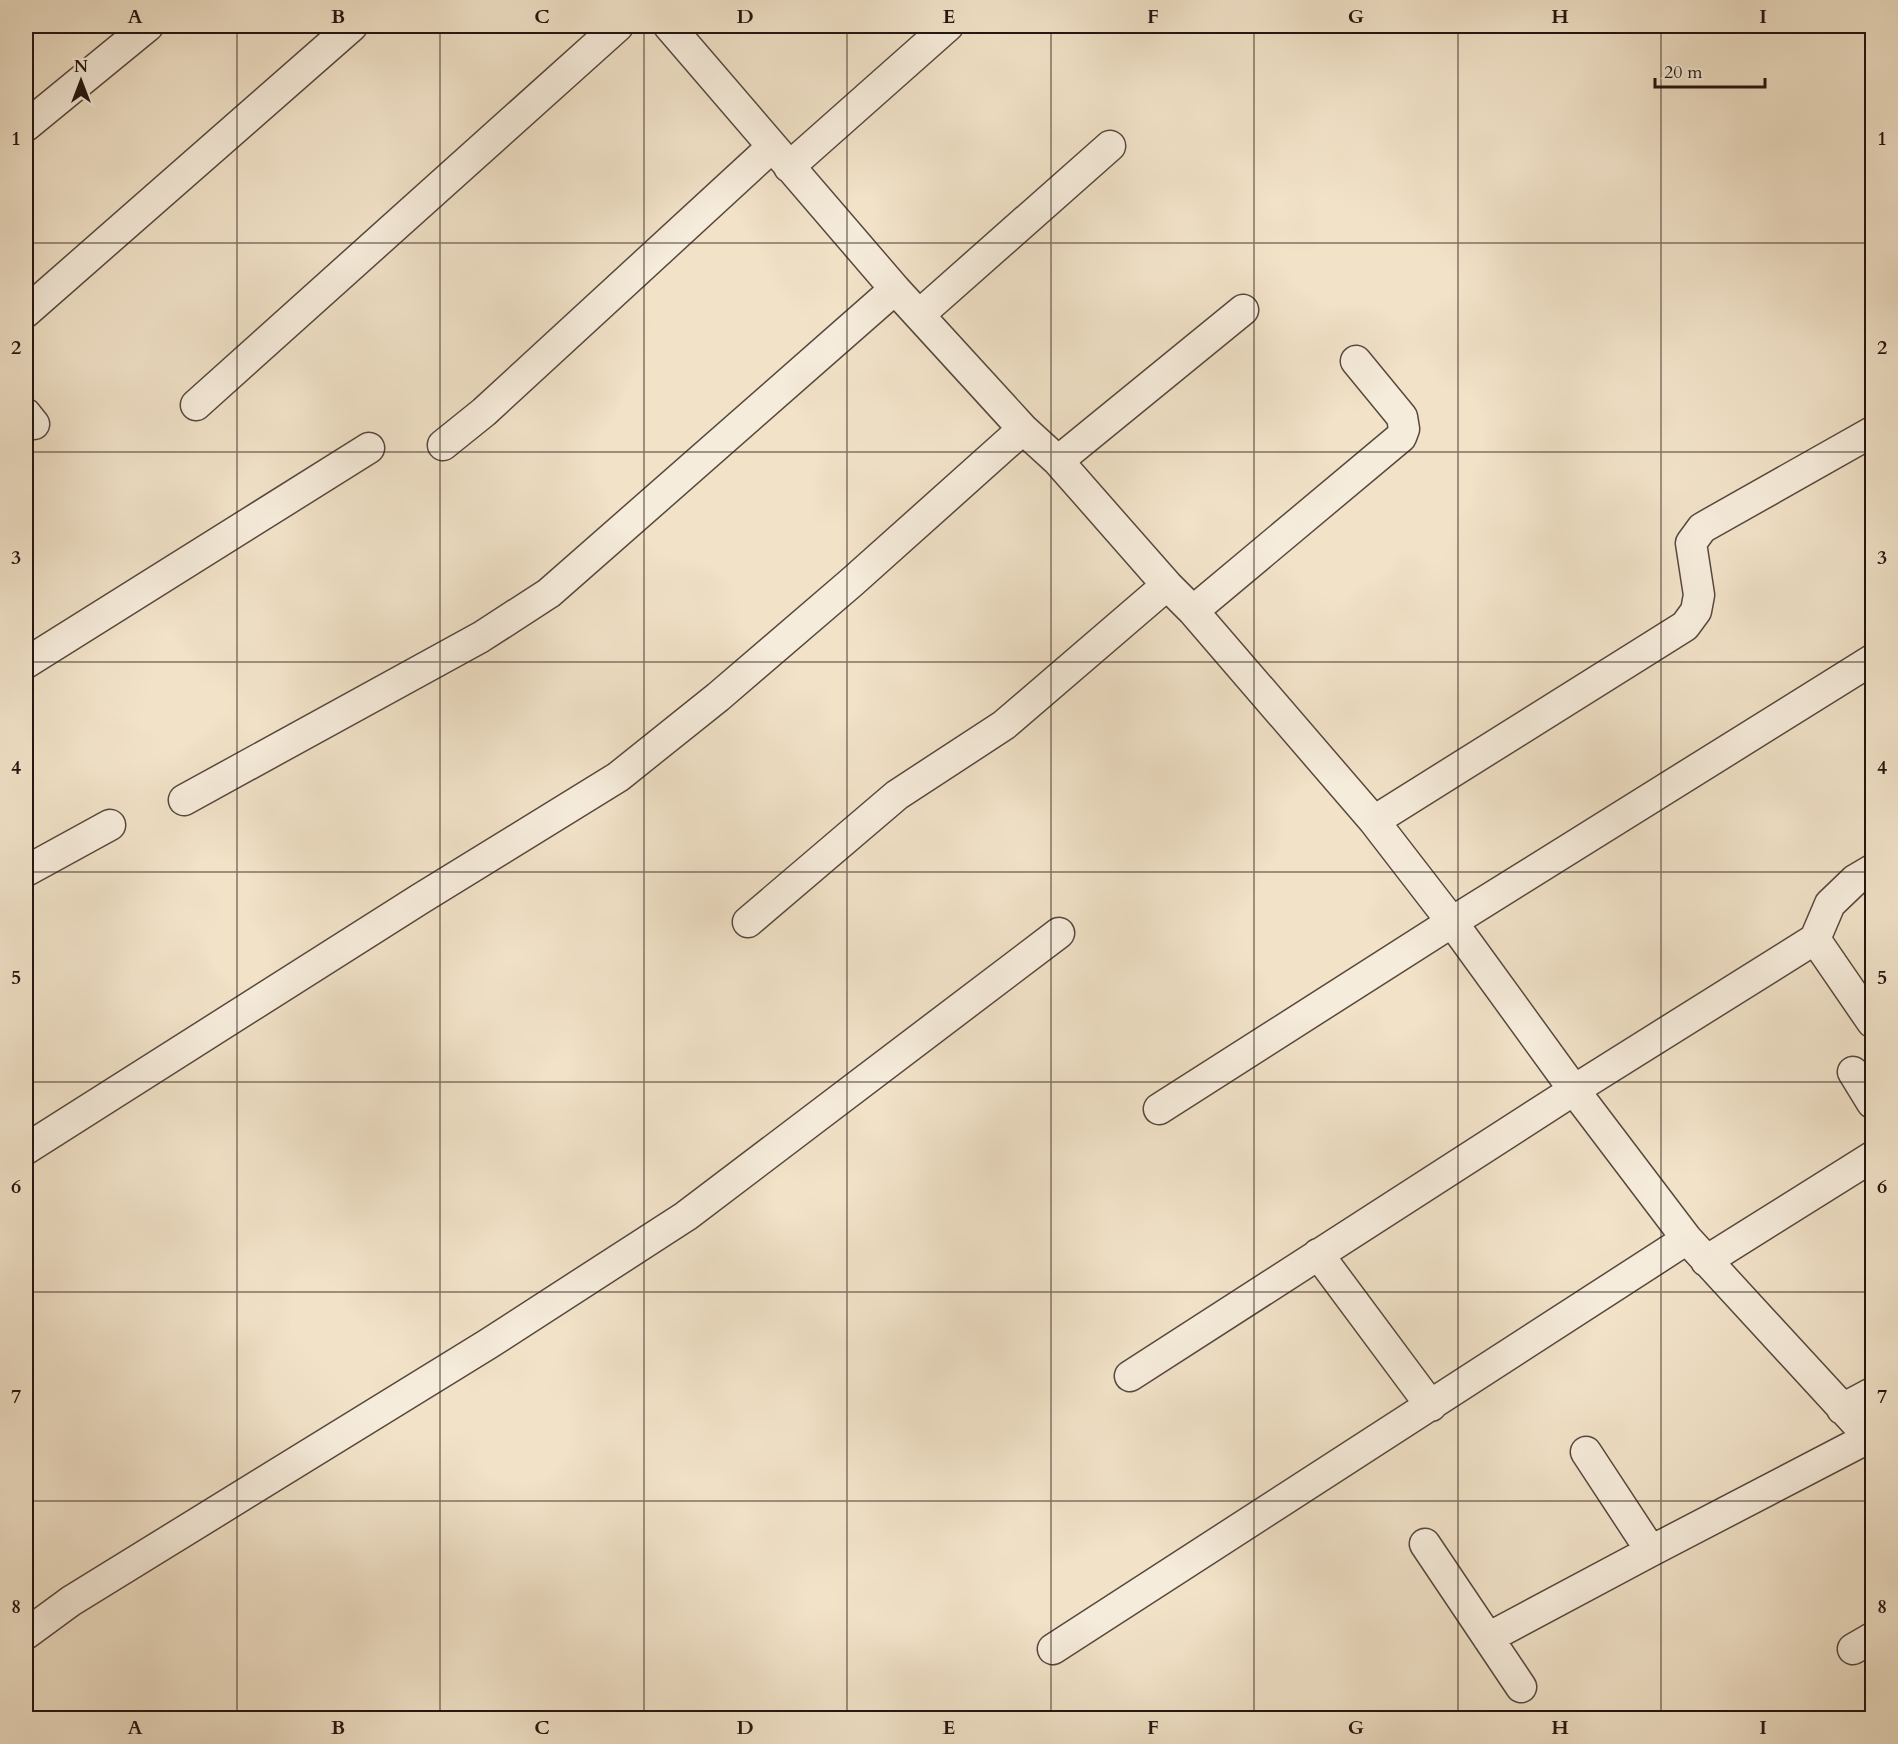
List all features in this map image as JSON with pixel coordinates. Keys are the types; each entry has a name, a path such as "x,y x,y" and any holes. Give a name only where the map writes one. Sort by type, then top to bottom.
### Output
{"street":[{"path":"26,126 148,26"},
{"path":"26,312 352,26"},
{"path":"196,405 618,26"},
{"path":"669,26 895,289 1023,429 1058,461 1167,585 1193,611 1374,821 1696,1250 1871,1439 1651,1551 1488,1638"},
{"path":"443,445 780,157 948,26"},
{"path":"919,315 1110,146"},
{"path":"184,800 481,637 549,593 895,289"},
{"path":"1058,461 1243,310"},
{"path":"1193,611 1401,437 1404,429 1402,417 1356,361"},
{"path":"26,1149 420,899 618,777 718,697 834,598 1023,429"},
{"path":"1374,821 1685,626 1696,611 1699,595 1691,543 1702,528 1872,432"},
{"path":"26,663 369,448"},
{"path":"748,922 897,795 1004,725 1167,585"},
{"path":"1159,1109 1452,922 1872,660"},
{"path":"26,871 110,825"},
{"path":"1130,1376 1574,1090 1815,939 1830,904 1855,880 1872,870"},
{"path":"26,1634 71,1601 488,1344 686,1216 1059,933"},
{"path":"1815,939 1872,1022"},
{"path":"1853,1072 1872,1103"},
{"path":"1053,1649 1431,1406 1696,1250 1872,1157"},
{"path":"1318,1254 1431,1406"},
{"path":"1842,1408 1872,1393"},
{"path":"1587,1452 1651,1551"},
{"path":"1425,1544 1521,1686"}]}
